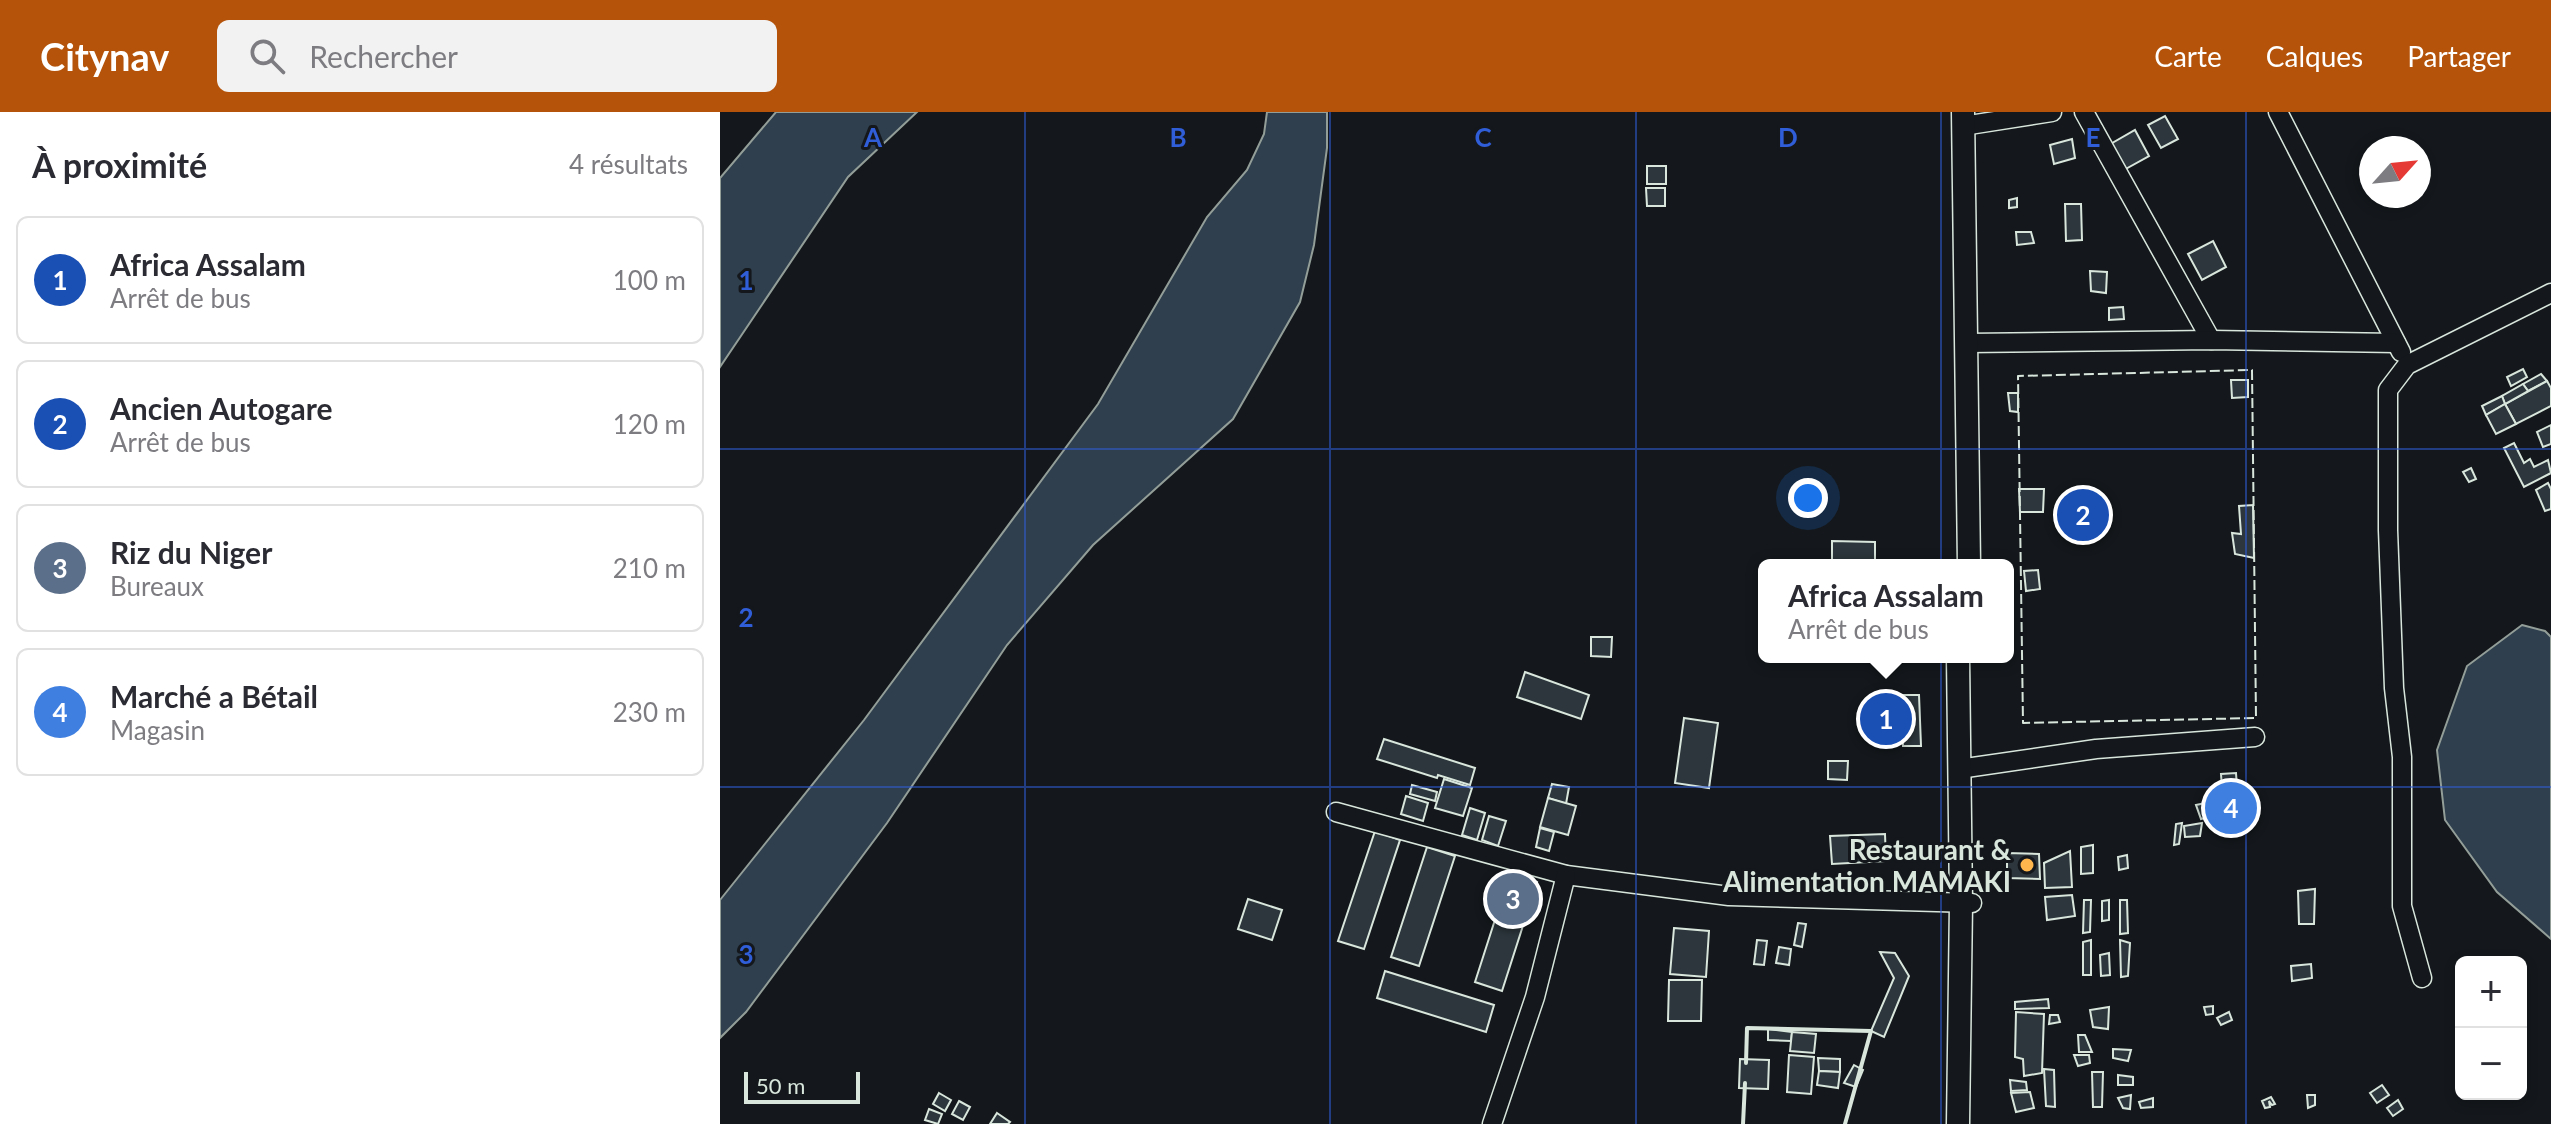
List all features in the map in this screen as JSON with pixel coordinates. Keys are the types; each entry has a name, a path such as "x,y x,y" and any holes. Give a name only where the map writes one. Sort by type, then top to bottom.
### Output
{"main road":[{"path":"1959,117 1967,343 1969,559"},
{"path":"1957,559 1959,117"},
{"path":"1958,663 1965,769"},
{"path":"1969,1124 1965,769 1970,663"},
{"path":"1958,1124 1966,903"}],"street":[{"path":"1959,117 2052,112"},
{"path":"2084,112 2211,340"},
{"path":"2278,112 2407,365"},
{"path":"2422,978 2402,906 2402,757 2394,688 2388,530 2388,390 2407,365 2551,293"},
{"path":"1967,343 2211,340 2396,343"},
{"path":"1965,769 1993,762 2096,749 2255,737"},
{"path":"1336,812 1566,875 1729,896 1966,903"},
{"path":"1492,1124 1535,997 1566,875"}],"water":[{"path":"776,112 917,112 848,177 720,367 720,178"},
{"path":"1267,112 1327,112 1327,148 1314,245 1300,302 1233,419 1093,545 1007,645 887,823 746,1012 720,1038 720,900 864,720 1098,404 1207,217 1247,170 1264,134"},
{"path":"2522,625 2545,631 2551,637 2551,939 2497,892 2445,820 2437,750 2467,666"}],"building":[{"path":"2165,116 2178,139 2161,148 2148,125"},
{"path":"2135,130 2149,156 2122,171 2107,146"},
{"path":"2072,139 2075,158 2054,164 2050,145"},
{"path":"1647,166 1666,166 1666,184 1647,184"},
{"path":"1646,188 1665,188 1665,206 1647,206"},
{"path":"2017,198 2017,207 2009,208 2009,200"},
{"path":"2065,204 2081,204 2082,240 2066,241"},
{"path":"2016,232 2031,232 2034,243 2017,245"},
{"path":"2213,241 2226,267 2202,280 2188,254"},
{"path":"2090,271 2107,272 2106,293 2091,291"},
{"path":"2123,307 2124,319 2109,320 2109,308"},
{"path":"2523,369 2527,377 2511,386 2507,377"},
{"path":"2541,374 2547,381 2528,391 2523,384"},
{"path":"2231,380 2248,380 2248,397 2232,398"},
{"path":"2547,381 2551,388 2551,406 2516,424 2505,404"},
{"path":"2523,384 2528,391 2505,404 2502,396"},
{"path":"2008,393 2018,393 2018,412 2010,411"},
{"path":"2502,396 2505,404 2486,415 2482,406"},
{"path":"2505,404 2516,424 2496,434 2486,415"},
{"path":"2551,425 2551,444 2543,447 2537,432"},
{"path":"2514,443 2524,463 2530,459 2534,467 2548,460 2551,473 2524,487 2504,448"},
{"path":"2471,468 2476,479 2469,482 2463,472"},
{"path":"2548,483 2551,509 2545,511 2536,490"},
{"path":"2019,489 2044,489 2043,512 2020,512"},
{"path":"2253,505 2254,558 2235,554 2232,533 2241,534 2239,506"},
{"path":"1832,541 1875,542 1875,559 1832,559"},
{"path":"2038,570 2040,589 2026,591 2024,571"},
{"path":"1591,637 1612,637 1611,657 1591,656"},
{"path":"1525,672 1589,695 1581,719 1517,697"},
{"path":"1901,695 1919,695 1921,746 1903,746"},
{"path":"1684,718 1718,723 1709,788 1675,783"},
{"path":"1384,739 1475,768 1470,785 1377,759"},
{"path":"1828,761 1848,761 1847,780 1828,779"},
{"path":"2236,773 2237,788 2222,789 2221,774"},
{"path":"1444,779 1472,788 1463,816 1435,808"},
{"path":"1552,784 1569,787 1566,804 1548,798"},
{"path":"1412,785 1437,792 1435,801 1410,794"},
{"path":"1406,796 1428,803 1423,821 1401,814"},
{"path":"1548,798 1576,806 1568,835 1540,827"},
{"path":"2210,802 2213,816 2201,819 2196,805"},
{"path":"2254,802 2255,820 2243,821 2239,804"},
{"path":"1470,808 1485,813 1477,840 1462,835"},
{"path":"1489,816 1506,821 1498,846 1482,840"},
{"path":"2182,823 2179,844 2174,845 2176,824"},
{"path":"2202,823 2200,836 2185,837 2184,826"},
{"path":"1540,828 1554,832 1549,851 1536,847"},
{"path":"1375,831 1400,840 1364,949 1338,941"},
{"path":"1885,834 1886,861 1832,864 1830,836"},
{"path":"2093,845 2093,873 2081,874 2081,847"},
{"path":"1427,847 1455,856 1419,966 1391,957"},
{"path":"2070,851 2072,887 2045,888 2044,863"},
{"path":"2007,853 2039,854 2040,879 2007,878"},
{"path":"2127,855 2128,868 2119,870 2118,857"},
{"path":"1510,873 1537,882 1502,991 1475,982"},
{"path":"2315,889 2314,924 2299,924 2298,891"},
{"path":"2072,895 2075,916 2047,920 2045,897"},
{"path":"1248,899 1282,910 1272,940 1238,929"},
{"path":"2084,900 2091,900 2090,932 2083,933"},
{"path":"2109,900 2109,920 2102,921 2102,901"},
{"path":"2120,900 2127,900 2128,933 2120,934"},
{"path":"1798,923 1806,924 1802,947 1794,945"},
{"path":"1674,928 1709,931 1706,977 1670,974"},
{"path":"1757,940 1767,941 1764,965 1754,964"},
{"path":"2091,940 2091,975 2083,975 2083,942"},
{"path":"2120,940 2130,943 2128,976 2121,977"},
{"path":"1779,947 1791,949 1789,965 1776,963"},
{"path":"1880,952 1895,953 1909,976 1884,1037 1871,1031 1894,978"},
{"path":"2109,953 2110,975 2101,976 2100,955"},
{"path":"2311,964 2312,978 2292,981 2291,966"},
{"path":"1385,971 1494,1005 1486,1032 1377,998"},
{"path":"1669,980 1702,980 1701,1021 1668,1021"},
{"path":"2048,999 2049,1008 2015,1009 2015,1002"},
{"path":"2213,1006 2213,1014 2206,1015 2204,1007"},
{"path":"2109,1007 2108,1029 2093,1027 2090,1010"},
{"path":"2016,1012 2044,1014 2042,1073 2024,1076 2023,1059 2015,1057"},
{"path":"2229,1012 2232,1020 2221,1025 2217,1018"},
{"path":"2050,1015 2058,1015 2060,1022 2049,1024"},
{"path":"1768,1029 1792,1032 1791,1041 1768,1040"},
{"path":"1792,1032 1816,1034 1814,1053 1790,1051"},
{"path":"2078,1035 2085,1035 2092,1052 2079,1052"},
{"path":"2113,1049 2131,1050 2128,1061 2113,1058"},
{"path":"1789,1055 1814,1057 1811,1094 1787,1092"},
{"path":"2074,1055 2089,1055 2090,1063 2078,1066"},
{"path":"1818,1058 1840,1059 1840,1072 1819,1071"},
{"path":"1740,1059 1769,1060 1768,1089 1739,1088"},
{"path":"1854,1065 1863,1070 1856,1087 1844,1083"},
{"path":"2044,1069 2054,1070 2055,1107 2046,1106"},
{"path":"1819,1071 1840,1072 1838,1088 1817,1085"},
{"path":"2092,1072 2103,1072 2102,1107 2093,1107"},
{"path":"2118,1075 2133,1077 2133,1085 2118,1085"},
{"path":"2010,1080 2026,1082 2027,1090 2011,1091"},
{"path":"2382,1085 2389,1095 2377,1103 2370,1093"},
{"path":"2030,1092 2034,1108 2016,1112 2011,1093"},
{"path":"939,1093 951,1100 945,1111 933,1104"},
{"path":"2131,1095 2130,1109 2123,1108 2118,1098"},
{"path":"2307,1095 2315,1095 2315,1105 2308,1108"},
{"path":"2271,1097 2275,1104 2269,1101 2270,1107 2265,1108 2262,1101"},
{"path":"2153,1098 2153,1107 2141,1108 2139,1102"},
{"path":"2398,1100 2403,1109 2393,1116 2387,1108"},
{"path":"959,1101 970,1107 963,1120 952,1114"},
{"path":"929,1109 942,1114 938,1124 925,1120"},
{"path":"997,1113 1010,1122 990,1124"}],"fence":[{"path":"2252,370 2256,718 2023,723 2018,376 2252,370"}],"wall":[{"path":"1746,1063 1747,1028 1871,1031 1845,1124"},
{"path":"1743,1124 1745,1083"}],"place":[{"name":"Ancien Autogare","path":"2083,515"},
{"name":"Africa Assalam","path":"1886,719"},
{"name":"Marché a Bétail","path":"2231,808"},
{"name":"Restaurant & Alimentation MAMAKI","path":"2027,865"},
{"name":"Riz du Niger","path":"1513,899"}]}
